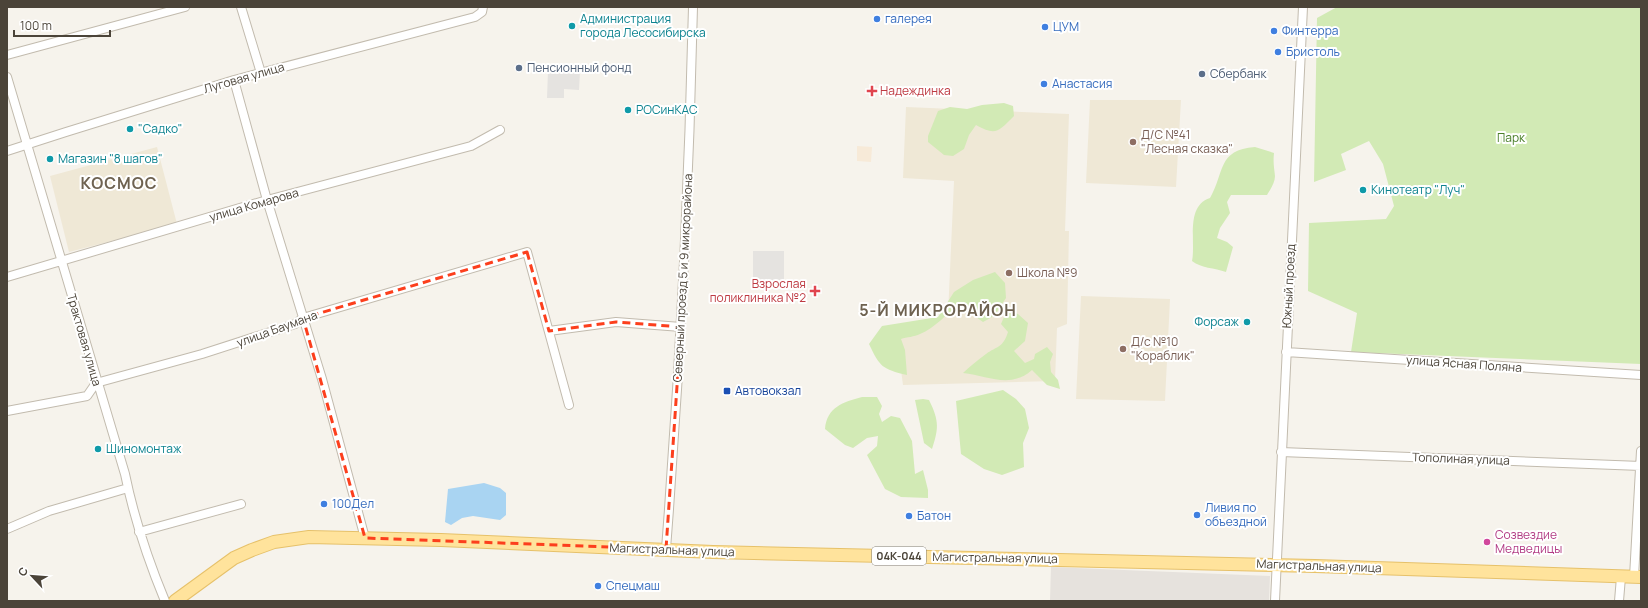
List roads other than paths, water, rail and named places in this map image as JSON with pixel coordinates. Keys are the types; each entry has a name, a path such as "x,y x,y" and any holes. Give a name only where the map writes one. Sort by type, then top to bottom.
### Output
{"main road":[{"name":"Магистральная улица","path":"175,601 234,558 274,542 309,537 720,552 1277,565 1638,577"}],"street":[{"path":"7,55 185,7"},
{"path":"241,7 261,73"},
{"name":"Северный проезд 5 и 9 микрорайона","path":"666,549 688,208 694,7"},
{"name":"Южный проезд","path":"1275,601 1303,7"},
{"name":"Луговая улица","path":"7,152 66,132 234,80 475,17 482,9"},
{"name":"Трактовая улица","path":"7,77 128,488 139,532 165,601"},
{"path":"234,80 267,200 322,379 365,538"},
{"name":"улица Комарова","path":"7,278 267,200 471,146 500,130"},
{"name":"улица Баумана","path":"96,383 202,354 295,324 303,318 527,252 549,331"},
{"path":"569,405 549,331 616,322 681,327"},
{"name":"улица Ясная Поляна","path":"1286,352 1641,375"},
{"path":"7,411 87,396 96,383"},
{"path":"1638,577 1641,451"},
{"name":"Тополиная улица","path":"1281,452 1640,466"},
{"path":"7,529 49,511 128,488"},
{"path":"139,532 241,504"},
{"path":"1619,601 1621,577"}],"water":[{"path":"484,483 500,488 506,493 506,515 500,520 473,516 462,518 451,525 445,522 448,489"}],"place":[{"name":"галерея","path":"877,19"},
{"name":"Администрация города Лесосибирска","path":"572,26"},
{"name":"ЦУМ","path":"1045,27"},
{"name":"Финтерра","path":"1274,31"},
{"name":"Бристоль","path":"1278,52"},
{"name":"Пенсионный фонд","path":"519,68"},
{"name":"Сбербанк","path":"1202,74"},
{"name":"Анастасия","path":"1044,84"},
{"name":"Надеждинка","path":"872,91"},
{"name":"РОСинКАС","path":"628,110"},
{"name":"\"Садко\"","path":"130,129"},
{"name":"Д/С №41 \"Лесная сказка\"","path":"1133,142"},
{"name":"Магазин \"8 шагов\"","path":"50,159"},
{"name":"Кинотеатр \"Луч\"","path":"1363,190"},
{"name":"Школа №9","path":"1009,273"},
{"name":"Взрослая поликлиника №2","path":"815,291"},
{"name":"Форсаж","path":"1247,322"},
{"name":"Д/с №10 \"Кораблик\"","path":"1123,349"},
{"name":"Автовокзал","path":"727,391"},
{"name":"Шиномонтаж","path":"98,449"},
{"name":"100Дел","path":"324,504"},
{"name":"Ливия по объездной","path":"1197,515"},
{"name":"Батон","path":"909,516"},
{"name":"Созвездие Медведицы","path":"1487,542"},
{"name":"Спецмаш","path":"598,586"}],"district":[{"name":"КОСМОС","path":"119,183"},
{"name":"5-Й МИКРОРАЙОН","path":"938,310"}],"park label":[{"name":"Парк","path":"1511,138"}]}
